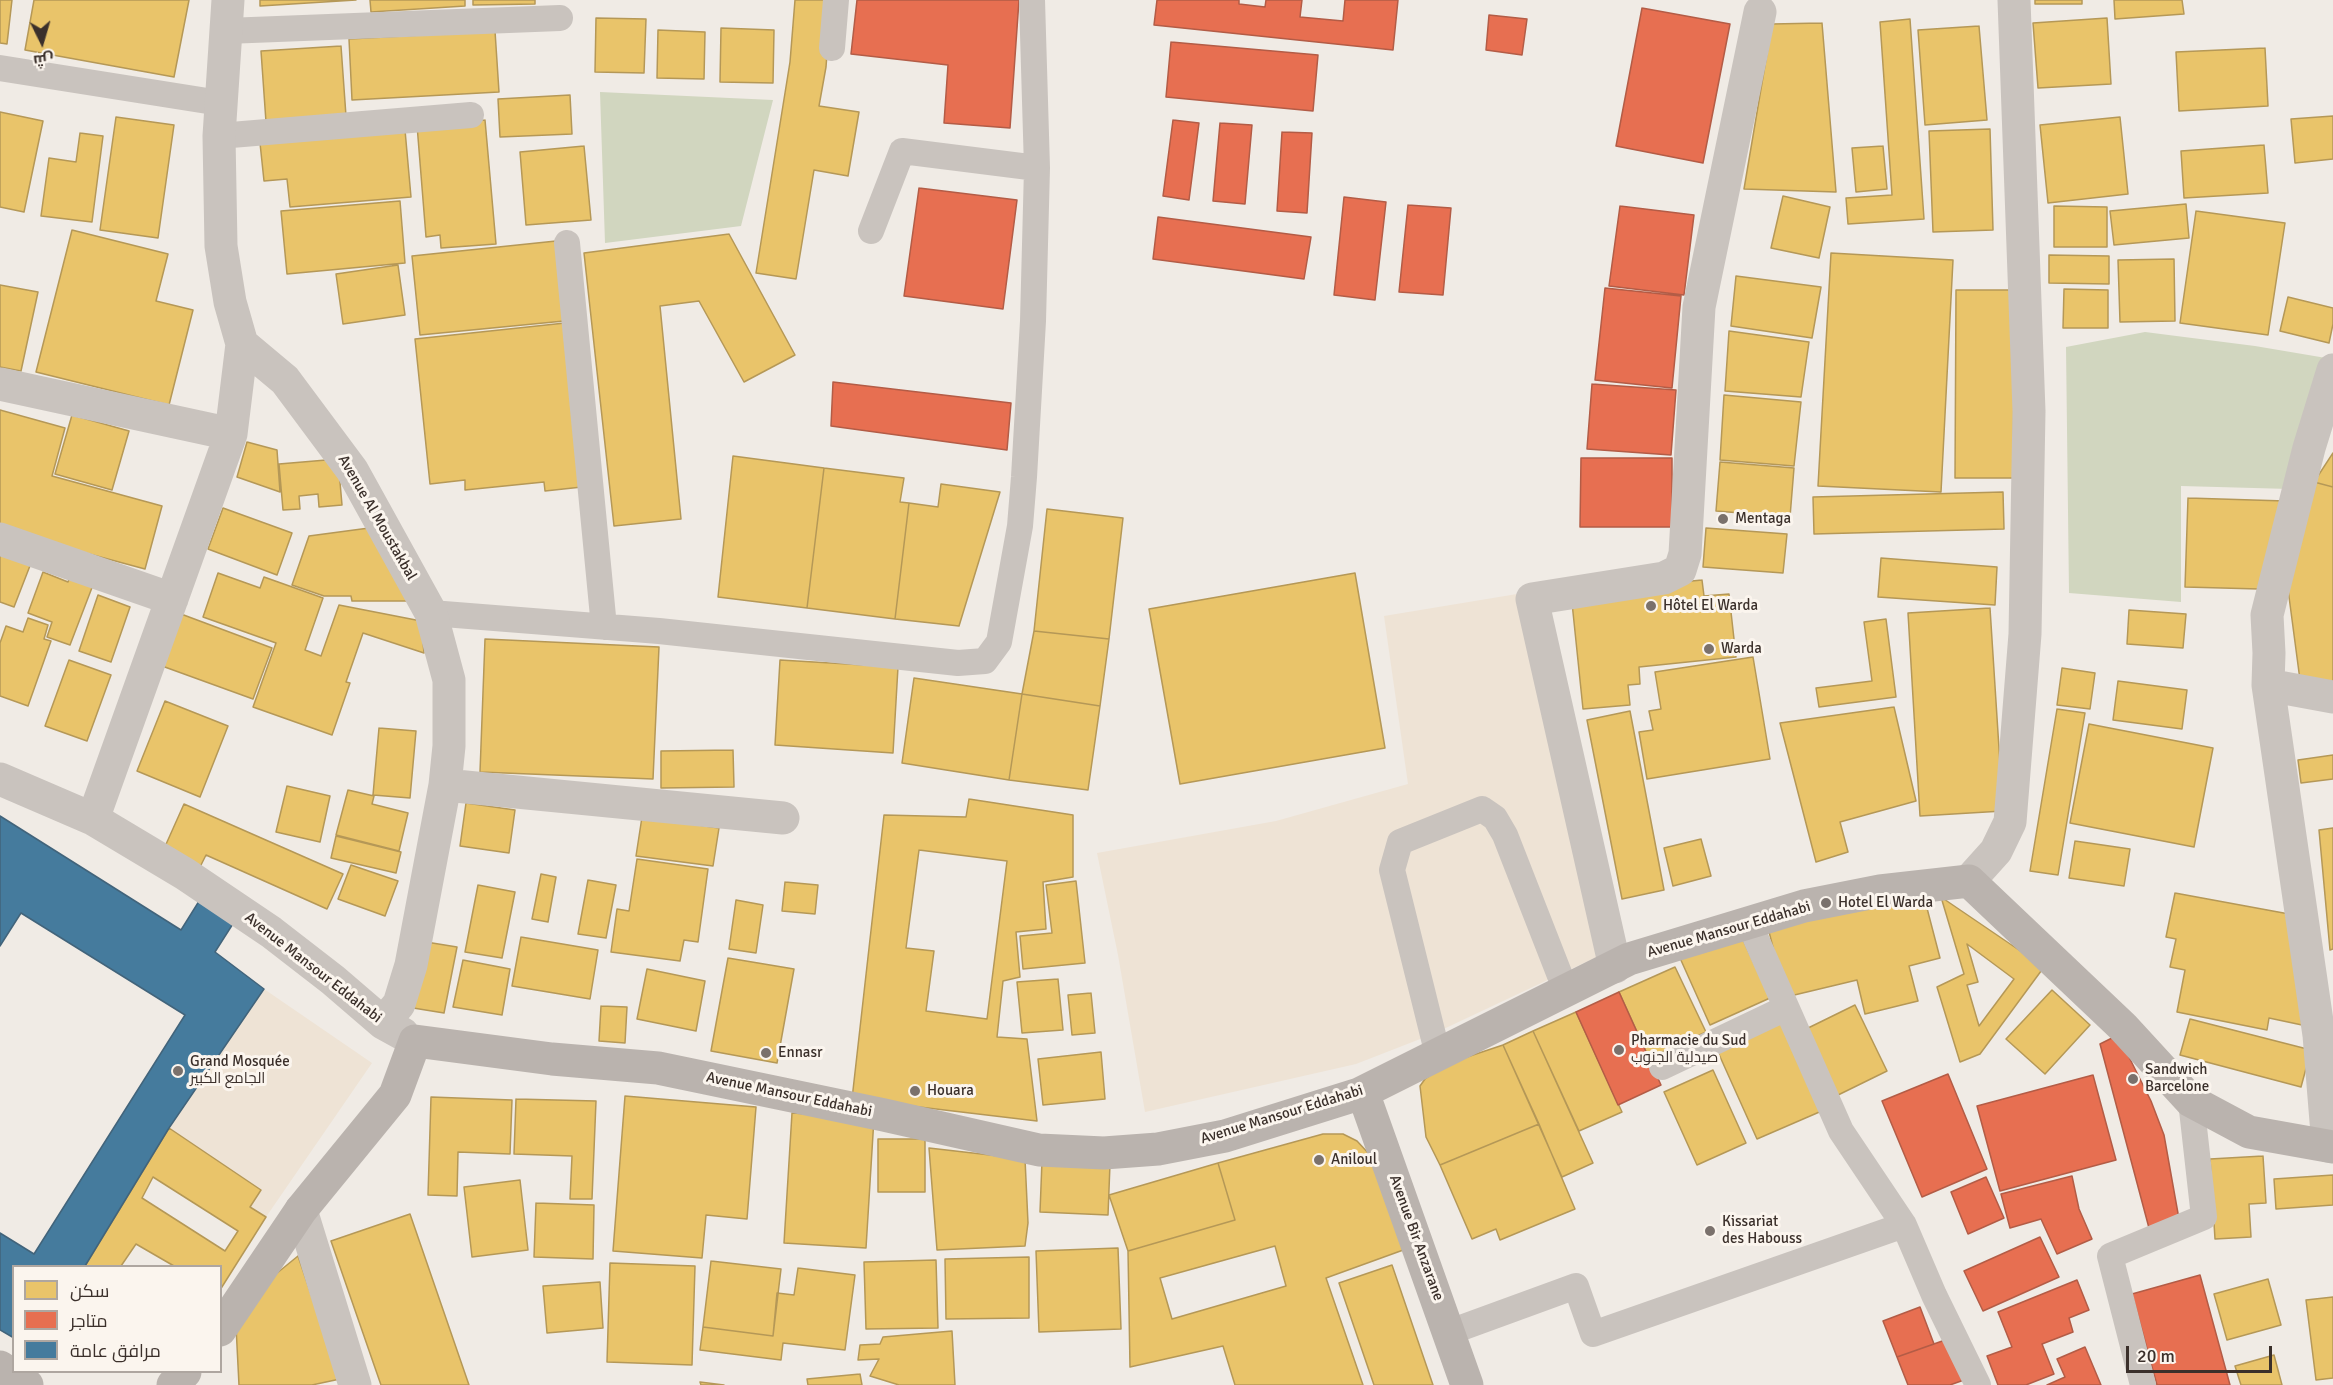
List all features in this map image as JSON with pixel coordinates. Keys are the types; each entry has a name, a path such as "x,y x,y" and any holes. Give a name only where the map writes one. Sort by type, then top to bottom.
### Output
{"street":[{"path":"2014,0 2029,411 2025,634 2010,822 1996,851 1969,881 2123,1027 2191,1101 2249,1132 2330,1147 2319,1035 2268,685 2270,653 2267,615 2309,448 2333,370"},
{"path":"1615,967 1532,599 1664,578 1680,570 1685,554 1699,307 1760,12"},
{"path":"93,819 231,434 242,344 230,302 221,246 219,136 227,15"},
{"name":"Avenue Al Moustakbal","path":"242,344 285,380 352,471 431,613 449,680 449,746 445,785 411,965 399,1004 383,1023"},
{"path":"0,384 231,434"},
{"path":"0,539 172,599"},
{"path":"2268,685 2333,698"},
{"name":"Avenue Mansour Eddahabi","path":"0,779 93,819 185,874 271,932 333,980 383,1023 415,1041 552,1059 658,1068 1039,1150 1104,1153 1158,1149 1225,1136 1359,1094 1629,959 1804,906 1880,891 1969,881"},
{"path":"445,785 783,818"},
{"path":"222,1327 302,1210 395,1095 415,1041"},
{"name":"Avenue Bir Anzarane","path":"1359,1094 1366,1101 1467,1385"},
{"path":"302,1210 355,1385"},
{"path":"0,1367 27,1385"},
{"path":"173,1385 183,1373"}],"lane":[{"path":"832,48 836,0"},
{"path":"431,613 604,627 958,663 985,661 999,642 1020,526 1033,321 1037,168 1032,0"},
{"path":"227,15 560,18"},
{"path":"0,68 220,103"},
{"path":"219,136 471,115"},
{"path":"872,231 902,152 1037,168"},
{"path":"567,243 604,627"},
{"path":"1438,1055 1392,870 1400,842 1482,808 1495,818 1505,835 1566,991"},
{"path":"1749,923 1841,1131 1904,1226 1934,1295 1978,1385"},
{"path":"1662,1067 1786,1008"},
{"path":"2143,1385 2110,1256 2204,1217 2191,1101"},
{"path":"1450,1332 1576,1286 1593,1334 1904,1226"}],"green space":[{"path":"600,92 773,100 741,226 605,243"},
{"path":"2145,332 2326,358 2290,489 2181,486 2181,602 2069,593 2066,347"}],"shaded area":[{"path":"1523,593 1605,953 1433,1034 1356,1064 1145,1112 1118,955 1097,853 1276,821 1408,784 1384,616"},
{"path":"264,989 372,1063 266,1217 250,1207 261,1190 169,1128"}],"building: سكن":[{"path":"0,0 12,0 7,44 0,43"},
{"path":"34,0 189,0 174,77 25,50"},
{"path":"260,0 356,0 260,6"},
{"path":"370,0 465,0 465,6 371,12"},
{"path":"473,0 535,0 535,4 473,5"},
{"path":"795,0 831,0 826,67 819,106 859,112 848,176 814,170 796,279 756,273 790,62"},
{"path":"2035,0 2082,0 2082,4 2035,4"},
{"path":"2114,0 2182,0 2184,14 2115,19"},
{"path":"596,18 646,19 644,73 595,72"},
{"path":"2107,18 2111,84 2038,88 2033,23"},
{"path":"1910,19 1924,219 1848,224 1846,198 1892,195 1880,22"},
{"path":"1822,23 1836,192 1744,189 1772,24"},
{"path":"1979,26 1987,120 1925,125 1918,30"},
{"path":"721,28 774,30 773,83 720,82"},
{"path":"658,30 705,32 704,79 657,78"},
{"path":"495,31 499,92 352,100 349,39"},
{"path":"341,46 346,116 266,122 261,51"},
{"path":"2265,48 2268,106 2179,111 2176,52"},
{"path":"570,95 572,134 500,137 498,99"},
{"path":"0,112 43,121 24,212 0,207"},
{"path":"2333,116 2333,159 2295,163 2291,119"},
{"path":"116,117 174,125 158,238 100,230"},
{"path":"2120,117 2128,194 2048,203 2040,125"},
{"path":"485,120 496,244 441,248 440,235 426,237 417,125"},
{"path":"1990,129 1993,230 1933,232 1929,131"},
{"path":"405,130 411,197 290,207 287,179 264,181 260,143"},
{"path":"80,133 103,136 92,222 41,216 49,158 76,162"},
{"path":"2264,145 2268,193 2184,198 2181,151"},
{"path":"584,146 591,220 526,225 520,152"},
{"path":"1883,146 1887,189 1856,192 1852,148"},
{"path":"1783,196 1830,207 1819,258 1771,248"},
{"path":"400,201 405,263 287,274 281,211"},
{"path":"2186,204 2189,238 2114,245 2110,211"},
{"path":"2054,206 2107,207 2107,247 2054,247"},
{"path":"2196,211 2285,223 2268,335 2180,323"},
{"path":"72,230 168,254 156,301 193,310 169,405 36,372"},
{"path":"729,234 795,355 744,382 699,301 660,306 681,519 614,526 584,253"},
{"path":"556,241 564,321 420,335 412,256"},
{"path":"1831,253 1953,260 1941,492 1818,486"},
{"path":"2049,255 2109,256 2109,284 2049,283"},
{"path":"2174,259 2175,321 2120,322 2118,260"},
{"path":"398,265 405,315 343,324 336,274"},
{"path":"1736,276 1821,287 1812,338 1731,326"},
{"path":"0,285 38,292 21,371 0,367"},
{"path":"2064,289 2108,290 2108,328 2063,328"},
{"path":"1956,290 2015,290 2013,478 1955,478"},
{"path":"2288,297 2333,308 2333,324 2329,343 2280,331"},
{"path":"565,323 582,487 545,491 544,482 465,490 465,480 430,484 415,339"},
{"path":"1729,331 1809,342 1801,397 1725,391"},
{"path":"1724,395 1801,402 1794,466 1720,460"},
{"path":"0,410 65,428 52,476 162,506 145,569 0,530"},
{"path":"72,415 129,431 112,490 55,474"},
{"path":"247,442 277,450 280,492 237,477"},
{"path":"2333,453 2333,487 2314,482"},
{"path":"733,456 824,468 807,608 718,597"},
{"path":"338,459 342,505 319,507 318,494 299,496 300,509 283,510 279,464"},
{"path":"1720,462 1794,468 1790,517 1716,511"},
{"path":"824,468 904,478 900,502 909,503 895,619 807,608"},
{"path":"2314,482 2333,487 2333,685 2300,680 2286,574"},
{"path":"941,484 1000,492 959,626 895,619 909,503 938,507"},
{"path":"2003,492 2004,529 1814,534 1813,497"},
{"path":"2188,498 2285,501 2259,589 2185,587"},
{"path":"223,508 292,533 277,575 208,549"},
{"path":"1047,509 1123,518 1109,639 1034,631"},
{"path":"369,528 414,601 352,601 351,596 324,596 292,585 309,536"},
{"path":"1706,528 1787,534 1783,573 1703,567"},
{"path":"4,547 33,558 14,607 0,602 0,557"},
{"path":"1881,558 1997,567 1995,605 1878,597"},
{"path":"43,572 68,582 70,577 93,585 70,645 47,637 52,622 28,613"},
{"path":"218,573 260,588 264,577 323,598 305,650 321,656 339,605 421,621 424,653 363,633 346,682 350,683 332,735 253,707 276,643 203,617"},
{"path":"1355,573 1385,748 1180,784 1149,609"},
{"path":"1702,580 1704,596 1729,594 1736,657 1639,667 1640,684 1628,685 1630,705 1583,709 1571,593"},
{"path":"98,595 130,607 111,662 79,651"},
{"path":"1990,608 2003,811 1920,816 1908,613"},
{"path":"2129,610 2186,614 2183,648 2127,644"},
{"path":"181,614 272,648 253,699 162,666"},
{"path":"28,618 48,625 44,639 51,641 28,706 0,696 0,643 6,626 23,632"},
{"path":"1886,619 1896,697 1819,707 1816,688 1872,681 1864,622"},
{"path":"1034,631 1109,639 1100,706 1022,694"},
{"path":"485,639 659,647 653,779 480,772"},
{"path":"1753,657 1770,759 1647,779 1639,732 1653,730 1649,711 1661,709 1655,672"},
{"path":"69,660 111,675 87,741 45,726"},
{"path":"780,660 898,667 893,753 775,745"},
{"path":"2062,668 2095,673 2090,709 2057,705"},
{"path":"914,678 1022,694 1009,780 902,763"},
{"path":"2118,681 2187,690 2182,729 2113,720"},
{"path":"1022,694 1100,706 1088,790 1009,780"},
{"path":"165,701 228,726 200,797 137,771"},
{"path":"1894,707 1916,801 1840,822 1848,852 1816,862 1780,723"},
{"path":"2057,709 2085,713 2058,875 2030,871"},
{"path":"1630,711 1664,890 1622,899 1587,720"},
{"path":"2089,724 2213,748 2194,847 2070,823"},
{"path":"379,728 416,731 410,798 373,795"},
{"path":"733,750 734,787 661,788 661,751"},
{"path":"2333,755 2333,779 2301,783 2298,760"},
{"path":"287,786 330,796 320,842 276,832"},
{"path":"348,790 374,796 372,804 408,813 399,851 336,835"},
{"path":"969,799 1073,815 1073,877 1043,882 1046,929 1016,932 1020,977 1003,981 997,1037 1027,1039 1037,1121 852,1099 884,815 966,817","holes":["919,850 1007,861 987,1019 926,1011 934,951 906,948"]},
{"path":"466,803 515,810 509,853 460,846"},
{"path":"184,804 343,874 327,909 206,855 200,867 163,851"},
{"path":"642,817 719,828 713,866 636,856"},
{"path":"2333,828 2333,949 2330,950 2319,830"},
{"path":"336,836 401,852 396,873 331,858"},
{"path":"1701,839 1711,876 1673,886 1664,848"},
{"path":"2075,841 2130,849 2124,886 2069,878"},
{"path":"637,859 708,869 698,942 684,940 680,961 611,952 617,909 629,911"},
{"path":"351,865 398,881 385,916 338,899"},
{"path":"541,874 556,877 548,922 532,919"},
{"path":"588,880 616,885 606,938 578,934"},
{"path":"1076,881 1085,963 1023,969 1020,936 1052,933 1046,885"},
{"path":"785,882 818,885 815,914 782,911"},
{"path":"478,885 515,892 502,958 465,952"},
{"path":"1922,889 1940,958 1909,966 1918,1001 1865,1014 1857,980 1786,997 1768,928"},
{"path":"2175,893 2289,914 2302,1025 2269,1018 2267,1030 2177,1012 2185,970 2170,967 2176,939 2166,937"},
{"path":"1941,897 2044,967 1980,1054 1960,1062 1937,987 1964,974","holes":["1967,944 2014,979 1979,1026 1967,985 1978,982"]},
{"path":"736,900 763,905 756,953 729,949"},
{"path":"1739,931 1770,998 1710,1025 1680,958"},
{"path":"521,937 598,950 590,999 512,986"},
{"path":"420,941 457,947 444,1013 407,1007"},
{"path":"728,958 794,969 777,1063 711,1051"},
{"path":"463,960 510,969 502,1015 453,1007"},
{"path":"1675,967 1706,1032 1649,1058 1619,992"},
{"path":"647,969 705,981 696,1031 637,1019"},
{"path":"1058,979 1063,1030 1022,1033 1017,982"},
{"path":"2052,990 2090,1025 2045,1074 2006,1039"},
{"path":"1091,993 1095,1033 1072,1035 1068,995"},
{"path":"1855,1005 1887,1071 1834,1097 1802,1031"},
{"path":"601,1006 627,1007 625,1043 599,1041"},
{"path":"1576,1012 1622,1112 1579,1131 1533,1031"},
{"path":"2190,1019 2311,1050 2301,1087 2180,1055"},
{"path":"1784,1020 1824,1110 1757,1139 1717,1050"},
{"path":"1533,1031 1593,1163 1562,1177 1503,1045"},
{"path":"1503,1045 1539,1124 1440,1165 1426,1137 1420,1086 1425,1079 1446,1064"},
{"path":"1101,1052 1105,1099 1043,1105 1038,1059"},
{"path":"1713,1070 1746,1143 1697,1165 1664,1092"},
{"path":"625,1096 756,1107 747,1219 706,1215 702,1258 613,1251"},
{"path":"431,1097 512,1100 510,1154 458,1152 457,1196 428,1195"},
{"path":"516,1099 596,1101 592,1199 570,1199 572,1156 514,1154"},
{"path":"792,1113 874,1118 866,1248 784,1243"},
{"path":"1539,1124 1575,1209 1500,1240 1496,1229 1472,1239 1440,1165"},
{"path":"169,1128 261,1190 250,1207 266,1217 222,1287 222,1265 172,1265 136,1244 122,1265 86,1265","holes":["153,1177 238,1231 225,1251 142,1198"]},
{"path":"1323,1134 1343,1134 1357,1141 1371,1156 1406,1249 1326,1278 1363,1385 1235,1385 1223,1346 1130,1367 1128,1251 1235,1220 1218,1163","holes":["1275,1246 1286,1286 1172,1319 1160,1278"]},
{"path":"878,1139 925,1139 925,1192 878,1192"},
{"path":"929,1148 1025,1159 1028,1223 1025,1246 937,1250"},
{"path":"2263,1156 2266,1203 2249,1204 2251,1237 2215,1239 2210,1159"},
{"path":"1042,1161 1110,1164 1108,1215 1040,1212"},
{"path":"1218,1163 1235,1220 1128,1251 1109,1195"},
{"path":"2333,1175 2333,1205 2276,1209 2274,1179"},
{"path":"520,1180 528,1250 472,1257 464,1187"},
{"path":"536,1203 594,1205 593,1259 534,1257"},
{"path":"410,1214 469,1385 381,1385 331,1241"},
{"path":"1118,1248 1121,1329 1039,1332 1036,1251"},
{"path":"298,1256 340,1379 312,1385 239,1385 236,1326 271,1278"},
{"path":"1029,1257 1029,1318 946,1319 945,1259"},
{"path":"936,1260 938,1328 866,1329 864,1262"},
{"path":"711,1261 781,1269 773,1336 703,1327"},
{"path":"610,1263 695,1266 692,1365 607,1362"},
{"path":"1392,1265 1433,1385 1374,1385 1339,1283"},
{"path":"798,1268 855,1275 845,1350 783,1343 781,1360 700,1350 703,1327 773,1336 777,1293 794,1295"},
{"path":"2268,1279 2281,1325 2227,1340 2214,1294"},
{"path":"600,1282 603,1328 547,1333 543,1286"},
{"path":"2333,1297 2333,1378 2316,1380 2306,1300"},
{"path":"952,1331 955,1385 899,1385 870,1376 879,1359 858,1360 860,1345 880,1344 883,1337"},
{"path":"2274,1355 2282,1385 2241,1385 2235,1366"},
{"path":"860,1374 862,1385 808,1385 807,1379"},
{"path":"700,1382 724,1385 701,1385"}],"building: متاجر":[{"path":"857,0 1019,0 1010,128 944,123 948,65 851,54"},
{"path":"1157,0 1239,0 1239,4 1265,7 1266,0 1302,0 1300,17 1343,21 1345,0 1398,0 1393,50 1154,25"},
{"path":"1642,8 1730,24 1703,163 1616,146"},
{"path":"1489,15 1527,19 1522,55 1486,50"},
{"path":"1171,42 1318,55 1313,111 1166,97"},
{"path":"1173,120 1199,123 1189,200 1163,196"},
{"path":"1220,123 1252,125 1245,204 1213,201"},
{"path":"1282,132 1312,133 1307,213 1277,211"},
{"path":"919,188 1017,200 1003,309 904,296"},
{"path":"1344,197 1386,202 1375,300 1334,295"},
{"path":"1408,205 1451,208 1443,295 1399,292"},
{"path":"1620,206 1694,215 1684,295 1609,286"},
{"path":"1158,217 1311,237 1304,279 1153,259"},
{"path":"1605,288 1681,296 1672,388 1595,380"},
{"path":"833,382 1011,403 1007,450 831,426"},
{"path":"1592,384 1676,390 1671,455 1587,449"},
{"path":"1581,458 1672,458 1672,527 1580,527"},
{"path":"1619,992 1661,1085 1618,1105 1576,1012"},
{"path":"2112,1038 2126,1051 2151,1101 2164,1135 2179,1219 2149,1228 2100,1044"},
{"path":"1948,1074 1987,1169 1922,1197 1882,1101"},
{"path":"2093,1075 2116,1160 2000,1191 1977,1106"},
{"path":"2072,1176 2079,1209 2092,1239 2057,1254 2041,1219 2010,1228 2001,1194"},
{"path":"1986,1177 2004,1218 1968,1234 1951,1192"},
{"path":"2040,1237 2059,1277 1983,1311 1964,1271"},
{"path":"2200,1275 2230,1385 2157,1385 2132,1294"},
{"path":"2077,1280 2089,1310 2069,1318 2073,1332 2042,1344 2054,1374 2026,1385 1998,1385 1987,1356 2012,1347 1998,1312"},
{"path":"1920,1307 1934,1344 1897,1357 1883,1321"},
{"path":"1948,1339 1964,1380 1950,1385 1908,1385 1897,1357"},
{"path":"2085,1347 2101,1385 2047,1385 2065,1377 2057,1359"}],"building: مرافق عامة":[{"name":"Grand Mosquée الجامع الكبير","path":"0,816 181,930 201,898 236,919 215,952 264,989 169,1128 86,1265 12,1265 12,1337 0,1330 0,1233 34,1254 185,1015 21,913 0,946"}],"place":[{"name":"Mentaga","path":"1723,519"},
{"name":"Hôtel El Warda","path":"1651,606"},
{"name":"Warda","path":"1709,649"},
{"name":"Hotel El Warda","path":"1826,903"},
{"name":"Pharmacie du Sud صيدلية الجنوب","path":"1619,1050"},
{"name":"Ennasr","path":"766,1053"},
{"name":"Grand Mosquée الجامع الكبير","path":"178,1071"},
{"name":"Sandwich Barcelone","path":"2133,1079"},
{"name":"Houara","path":"915,1091"},
{"name":"Aniloul","path":"1319,1160"},
{"name":"Kissariat des Habouss","path":"1710,1231"}]}
